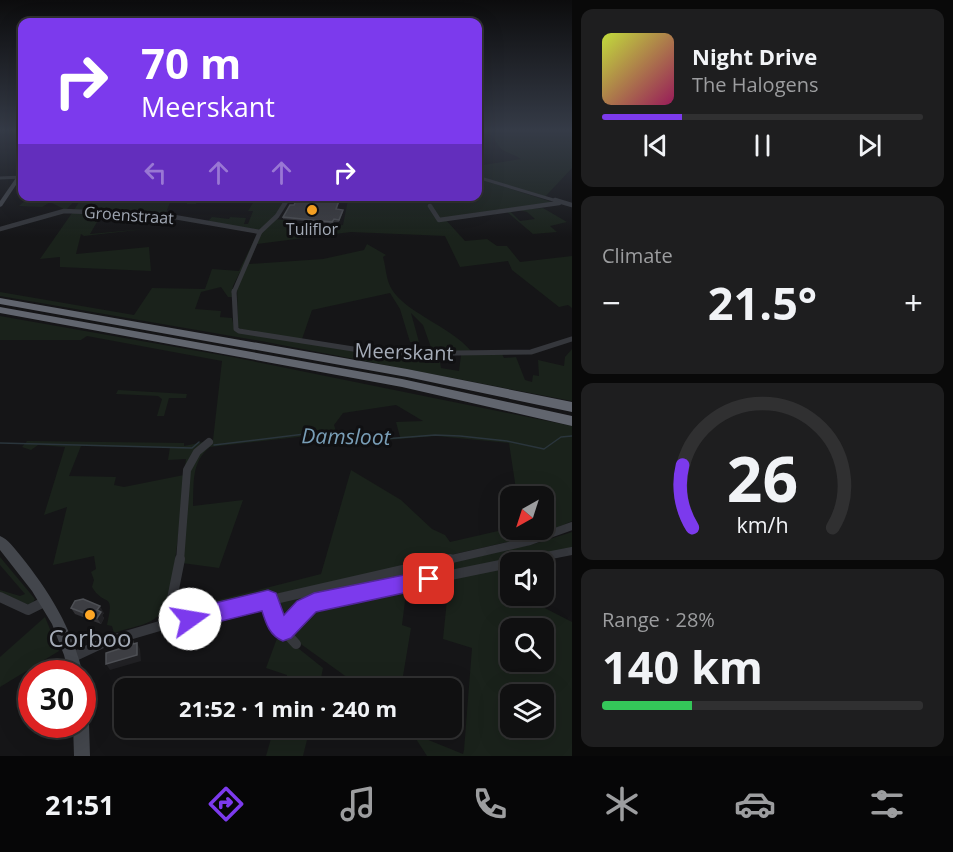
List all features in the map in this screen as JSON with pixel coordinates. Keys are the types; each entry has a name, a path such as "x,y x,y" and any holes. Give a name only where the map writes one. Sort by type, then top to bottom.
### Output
{"highway":[{"path":"0,301 294,352 572,407"},
{"path":"0,310 402,383 572,421"}],"main road":[{"path":"0,205 18,181"},
{"path":"0,541 28,573 46,601 60,624 74,660"},
{"path":"81,738 82,756"}],"street":[{"path":"0,178 18,176"},
{"path":"482,179 570,205"},
{"path":"260,232 277,216 287,201"},
{"path":"430,206 439,220 559,203"},
{"name":"Groenstraat","path":"0,229 64,211 113,215 163,215 260,232"},
{"name":"Meerskant","path":"260,232 234,290 236,329 243,332 385,354 531,352 572,339"},
{"path":"170,623 170,609 180,563 188,470 197,452 209,442"},
{"path":"73,657 105,642 170,623 530,541 572,526"},
{"path":"554,554 572,551"},
{"path":"283,631 304,608 314,603 500,565"},
{"path":"0,597 28,610 46,601"},
{"path":"268,600 276,621 296,644"}],"shaded area":[{"path":"482,166 572,166 544,198 482,178"},
{"path":"482,180 555,203 446,220 465,241 487,239 497,246 507,246 520,262 572,256 572,308 568,305 559,307 512,270 508,261 460,267 445,236 351,232 257,244 249,264 323,259 364,250 367,244 386,255 383,257 388,281 398,297 406,305 462,342 471,351 433,353 423,325 411,313 419,342 410,342 400,309 390,293 312,310 302,339 243,331 238,327 237,286 261,233 276,219 296,222 291,232 343,225 348,201 482,201"},
{"path":"25,201 74,201 66,210 50,202 42,207 19,206"},
{"path":"80,201 171,201 165,215 74,210"},
{"path":"187,201 197,201 196,204 187,204"},
{"path":"254,201 285,201 278,213 270,212 277,213 261,230 207,222 212,217 229,219 230,217 246,218 244,224 248,224 253,211 248,211"},
{"path":"543,208 567,222 550,226 557,232 533,234 507,212 511,212 520,221 535,219 527,212 519,210"},
{"path":"61,212 101,215 90,234 145,229 84,236 81,234 76,254 149,247 151,271 60,267 60,257 40,259 72,213"},
{"path":"259,234 233,286 232,297 228,297 221,287 201,292 195,309 221,311 220,317 232,318 234,328 364,353 439,356 441,368 459,371 461,355 502,354 504,358 516,357 525,380 532,382 533,375 539,376 538,360 564,366 565,357 572,349 572,401 261,341 0,296 0,292 134,315 152,288 205,289 212,269 239,271"},
{"path":"0,316 232,357 572,426 572,521 554,530 554,486 515,486 509,443 436,436 374,441 325,434 210,447 199,459 194,481 193,506 243,500 219,568 182,563 182,507 170,599 154,619 114,633 112,626 107,625 109,603 92,587 94,580 91,572 96,569 94,556 53,565 67,507 44,515 65,447 38,445 31,450 22,447 27,441 184,443 184,446 213,440 222,361 87,336 81,340 0,340","holes":["396,405 423,421 396,422 400,437 374,439 336,431 334,425 343,413","81,446 170,447 168,460 186,459 184,475 124,487 114,485 116,477 69,476"]},
{"path":"118,390 187,394 186,398 169,398 164,416 157,416 162,399 158,396 116,394"},
{"path":"351,470 401,500 432,529 445,535 450,542 500,531 500,540 516,540 207,610 206,603 321,574"},
{"path":"572,532 572,549 554,553 500,552 500,563 317,600 285,622 280,620 275,608 278,602 547,540 554,540 554,538"},
{"path":"0,557 35,599 31,606 0,593 0,590 20,596 25,594 0,565"},
{"path":"500,568 500,606 541,606 572,622 572,756 427,756 415,738 426,738 463,754 464,750 472,648 443,639 449,580"},
{"path":"407,585 402,625 411,628 403,678 348,678 298,642 293,634 299,617 311,607"},
{"path":"45,617 59,651 44,660 18,660 18,676 0,687 0,657"},
{"path":"279,633 323,668 321,678 286,678 287,675 266,668"},
{"path":"271,738 308,738 303,756 266,756"}],"building":[{"name":"Tuliflor","path":"296,201 339,201 336,209 343,210 339,220 334,219 332,222 283,217 290,205 294,205"},
{"path":"83,599 100,606 97,610 101,612 97,618 71,608 75,601"},
{"path":"132,638 133,644 137,643 137,655 106,664 106,653 122,648 121,641"}],"waterway":[{"name":"Damsloot","path":"214,445 321,432 371,440 435,435 460,436 507,441 544,449 561,437 572,436"},
{"name":"Damsloot","path":"0,443 192,448 199,442"}],"place":[{"name":"Tuliflor","path":"312,210"},
{"name":"Corboo","path":"90,615"}],"route":[{"path":"190,619 268,600 276,621 283,631 304,608 314,603 429,579"}]}
